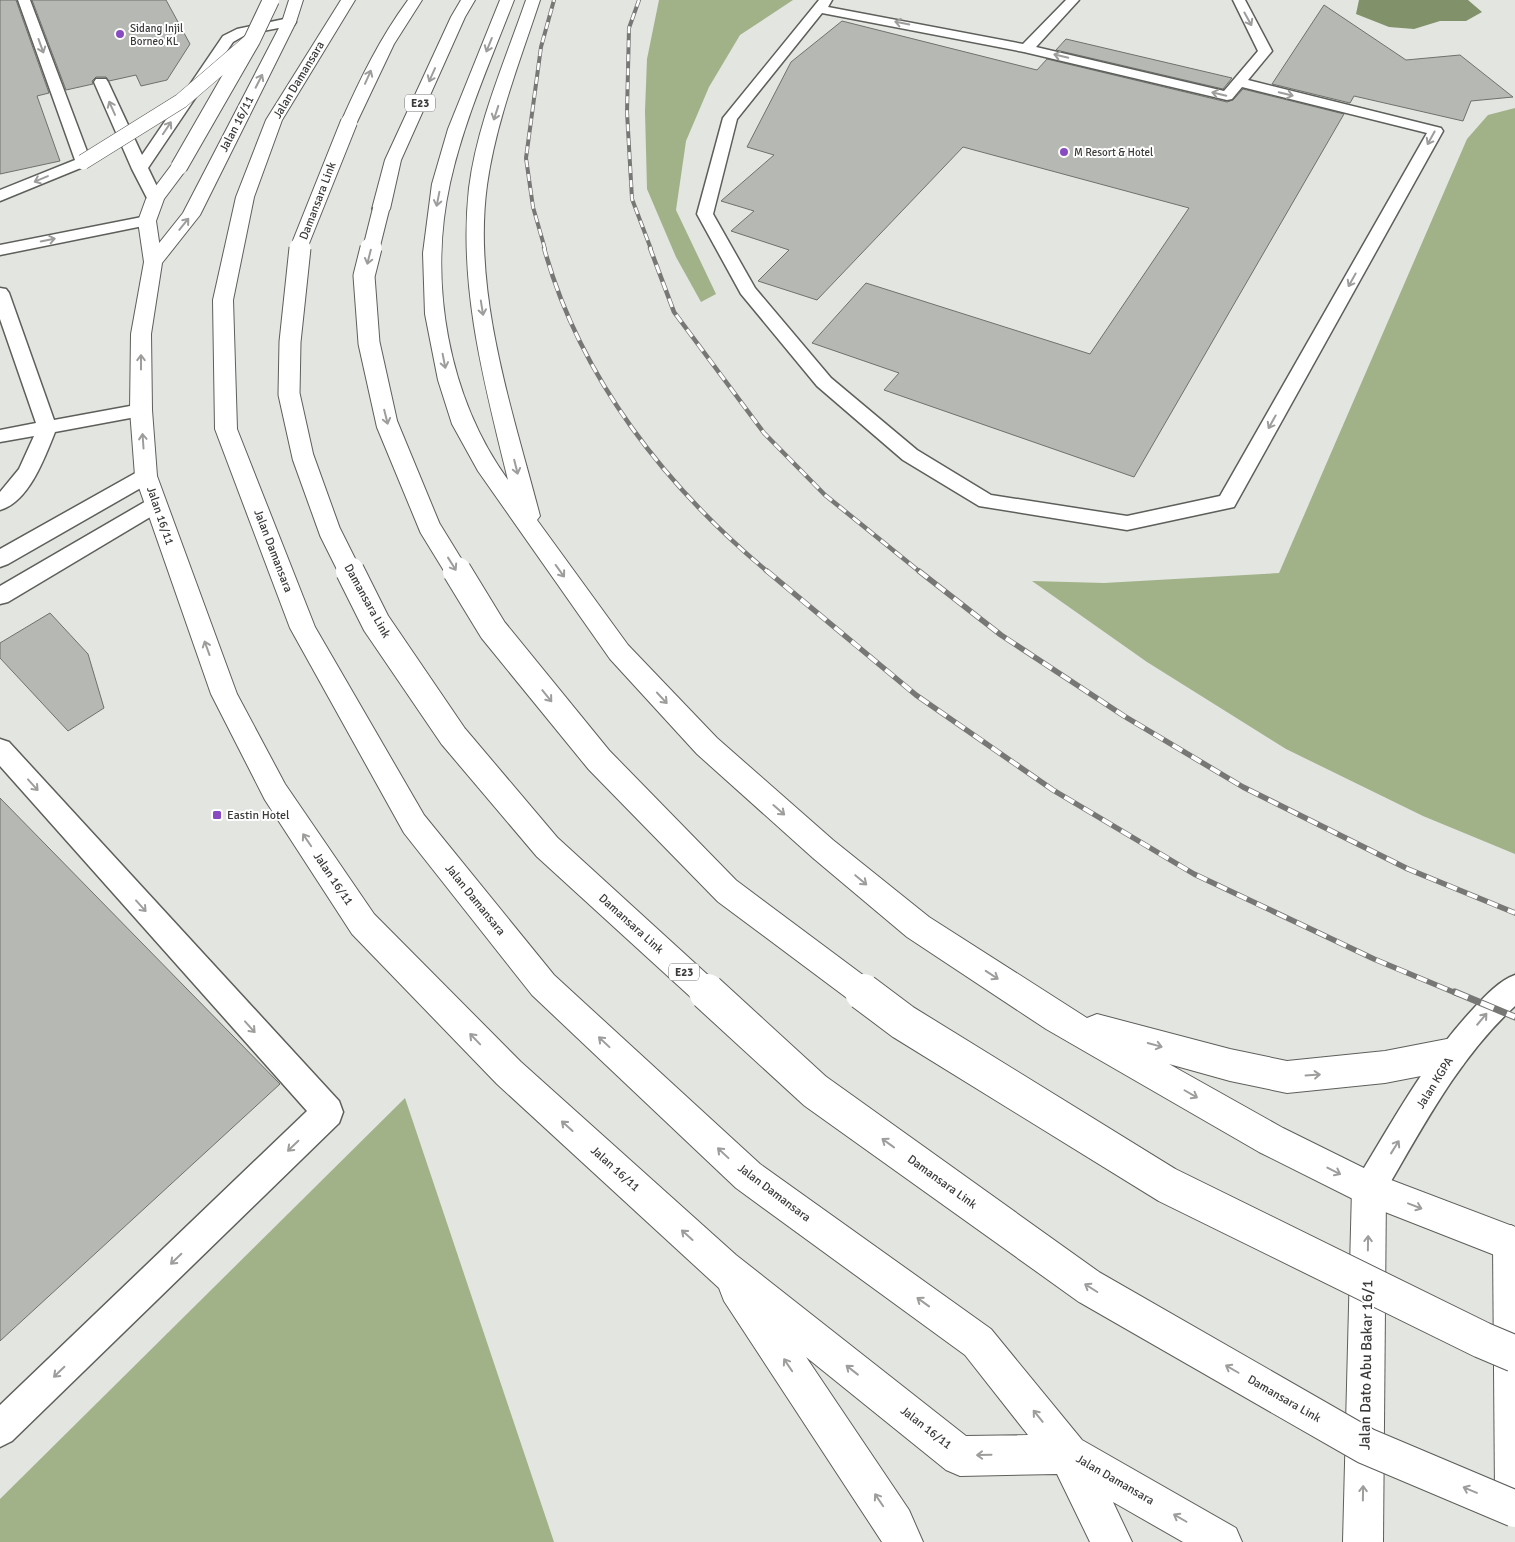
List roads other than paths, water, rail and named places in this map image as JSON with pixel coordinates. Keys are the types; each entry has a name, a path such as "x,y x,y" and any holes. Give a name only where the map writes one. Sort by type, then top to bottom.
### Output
{"main road":[{"path":"153,262 147,221 155,199 179,166 252,40 271,0"},
{"name":"Jalan 16/11","path":"296,0 289,22 191,215 153,262 141,334 141,410 151,491 224,694 275,792 363,924 509,1074 723,1268 960,1456 1068,1454"},
{"name":"Jalan Damansara","path":"348,0 274,120 244,197 223,300 226,429 303,628 414,824 543,985 748,1176 978,1342 1068,1454 1222,1542"},
{"path":"398,22 404,0"},
{"name":"E23","path":"398,22 415,0"},
{"name":"E23","path":"468,0 458,17 393,160 364,276 369,344 387,424 430,528 493,630 599,760 727,890 903,1022 1167,1185 1473,1336 1515,1354"},
{"path":"507,0 456,129 441,184 432,253 436,314 448,380 463,424 486,466 619,652 707,746 823,848 918,927 1057,1018 1271,1140 1369,1189 1514,1240 1515,1494"},
{"path":"532,532 492,369 475,260 478,188 489,132 533,0"},
{"name":"Damansara Link","path":"398,22 372,69 301,242 290,342 289,394 303,457 330,532 376,623 459,744 547,847 815,1091 1089,1287 1366,1446 1515,1510"},
{"path":"1057,1018 1230,1065 1286,1077 1385,1067 1452,1054"},
{"name":"Jalan Dato Abu Bakar 16/1","path":"1362,1542 1369,1189"},
{"path":"723,1268 895,1524 903,1542"},
{"path":"1068,1454 1112,1542"}],"lane":[{"path":"24,0 83,162"},
{"path":"1027,48 1073,0"},
{"path":"1239,0 1265,51 1227,96 1027,48 822,5 730,118 705,214 747,290 824,382 910,455 986,501 1127,523 1227,502 1436,131 1239,82"},
{"path":"140,169 228,39 237,32 269,28 289,22"},
{"path":"0,196 83,162 181,101 252,40"},
{"path":"101,82 155,199"},
{"path":"0,250 147,221"},
{"path":"0,293 47,428 32,464 13,494 0,503"},
{"path":"0,436 141,410"},
{"path":"0,559 151,491"},
{"path":"0,596 151,491"},
{"path":"0,749 328,1112 0,1429"},
{"name":"Jalan KGPA","path":"1369,1189 1452,1054 1494,1005 1515,988"}],"railway":[{"path":"545,249 533,207 526,158 541,47 554,0"},
{"path":"639,0 629,28 627,112 632,199 651,249"},
{"path":"544,248 560,296 580,342 604,385 631,427 695,504 768,572"},
{"path":"650,248 674,312 764,433 825,495 920,572"},
{"path":"767,571 916,695 1053,790 1194,874 1374,959 1458,994"},
{"path":"919,571 1001,635 1124,716 1243,787 1408,869 1515,913"},
{"path":"1455,992 1515,1017"}],"place":[{"name":"Sidang Injil Borneo KL","path":"120,34"},
{"name":"M Resort & Hotel","path":"1064,152"},
{"name":"Eastin Hotel","path":"217,815"}]}
